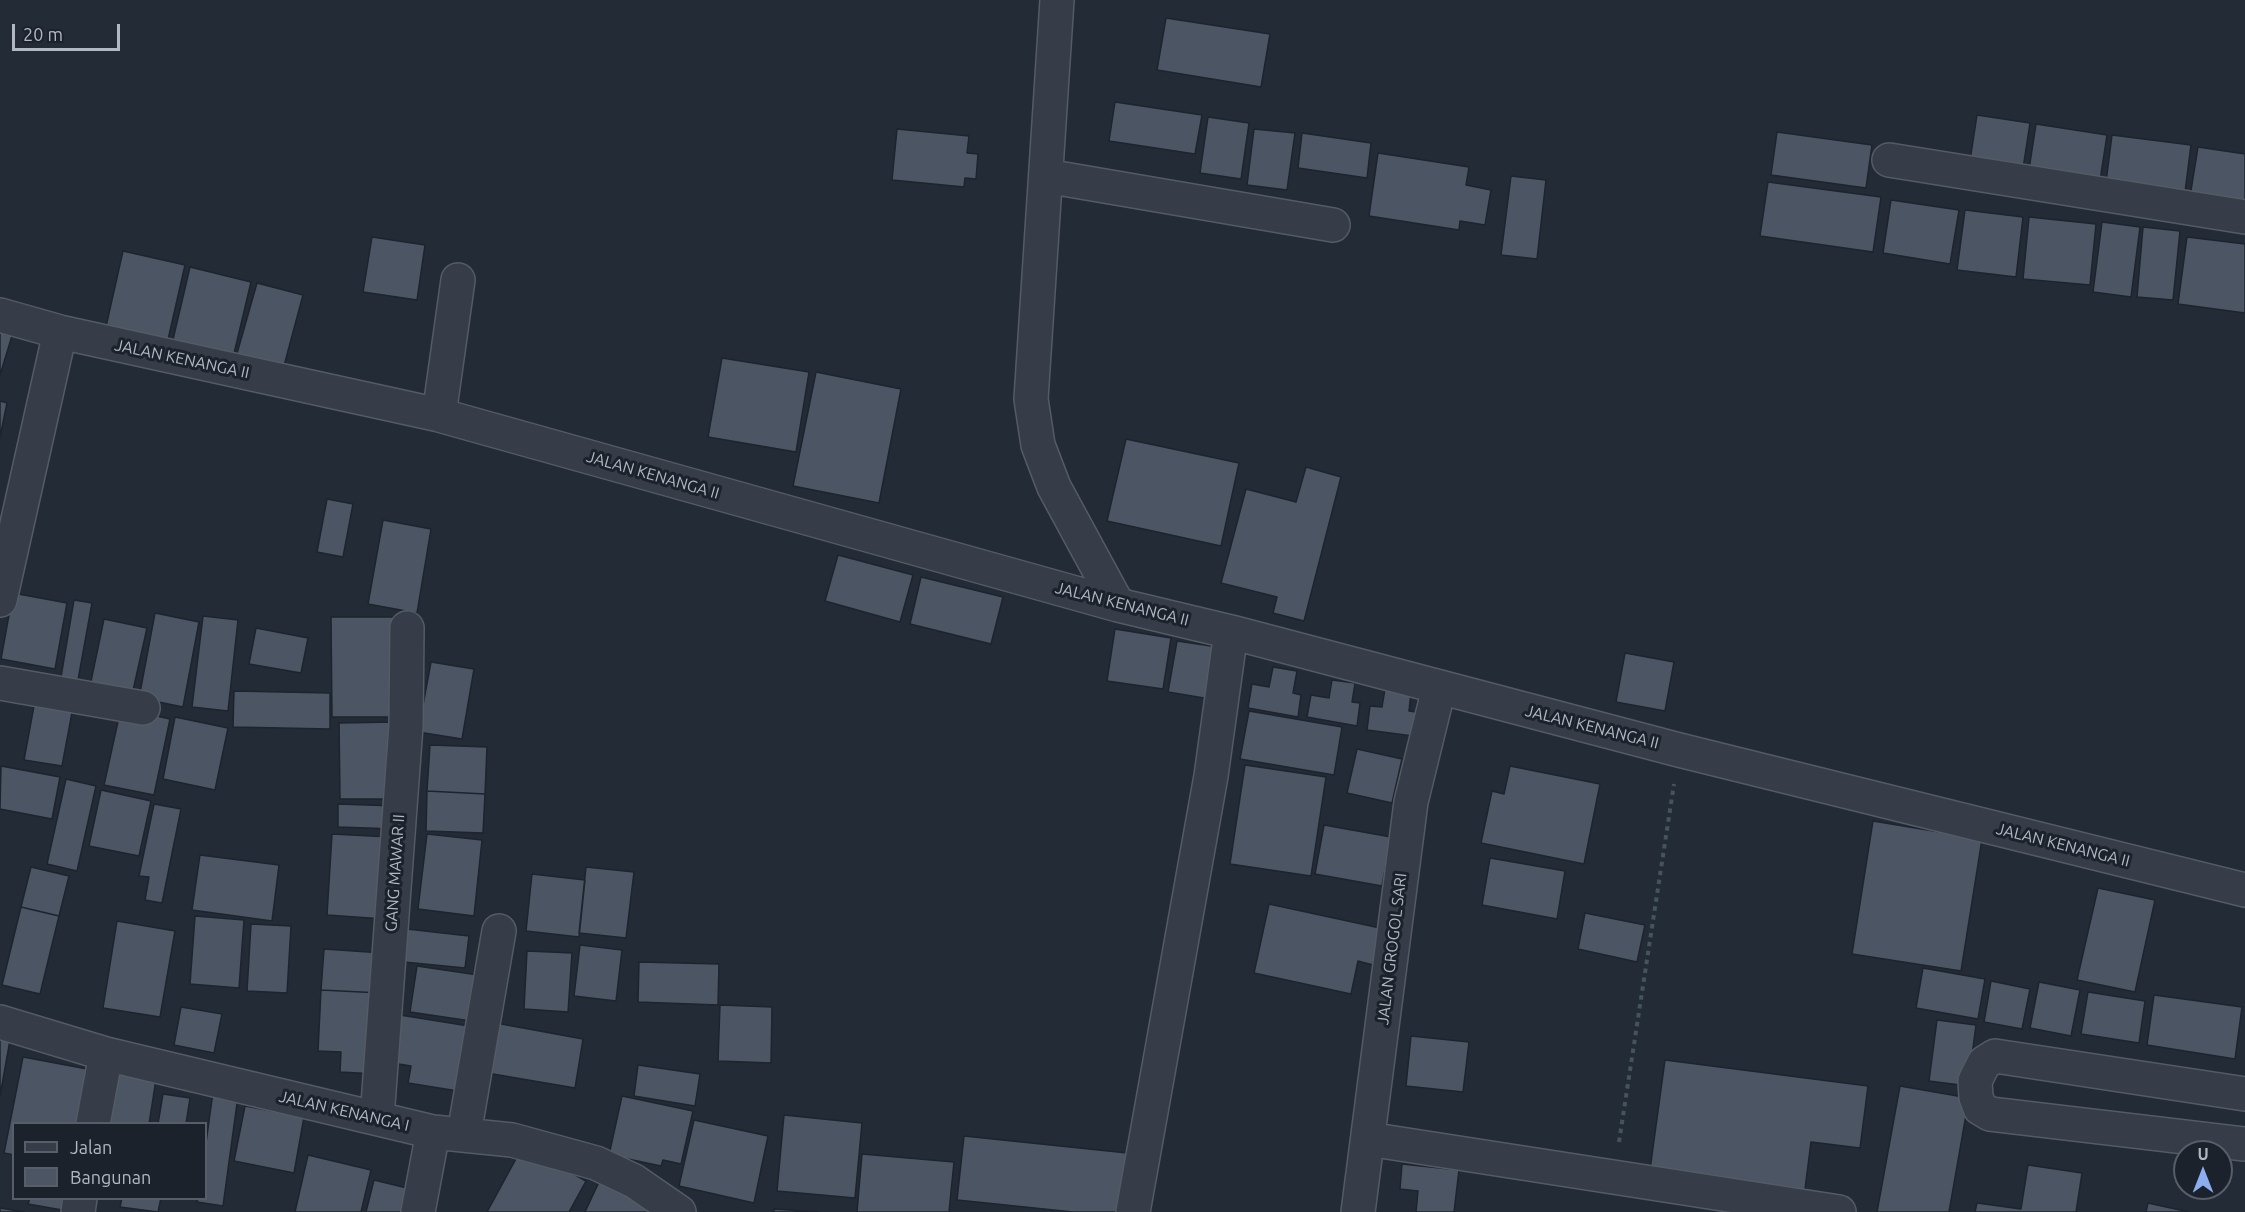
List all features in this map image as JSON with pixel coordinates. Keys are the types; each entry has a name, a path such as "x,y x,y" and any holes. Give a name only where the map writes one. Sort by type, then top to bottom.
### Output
{"street":[{"path":"1057,0 1030,399 1038,445 1054,487 1118,605"},
{"path":"1890,160 2245,217"},
{"path":"1046,176 1333,225"},
{"path":"439,416 458,280"},
{"name":"JALAN KENANGA II","path":"0,315 60,332 439,416 1118,605 1231,632 1679,750 2245,890"},
{"path":"0,600 60,332"},
{"name":"GANG MAWAR II","path":"377,1118 406,726 407,628"},
{"path":"1132,1212 1211,776 1231,632"},
{"path":"0,683 143,708"},
{"name":"JALAN GROGOL SARI","path":"1358,1212 1411,802 1439,688"},
{"path":"418,1212 448,1133 499,931"},
{"name":"JALAN KENANGA I","path":"0,1022 106,1054 377,1118 448,1133 512,1140 596,1163 634,1180 679,1212"},
{"path":"93,1122 106,1054"},
{"path":"2245,1094 1995,1056 1984,1063 1975,1081 1976,1097 1980,1108 1990,1114 2245,1144"},
{"path":"2196,1137 2207,1089"},
{"path":"1368,1139 1614,1175 1839,1212"}],"path":[{"path":"1614,1175 1679,750"}],"building":[{"path":"1166,18 1270,34 1261,87 1157,70"},
{"path":"1115,102 1202,115 1195,154 1109,141"},
{"path":"1977,115 2030,123 2022,175 1969,167"},
{"path":"1208,117 1249,123 1241,179 1200,173"},
{"path":"2036,124 2107,135 2099,187 2028,176"},
{"path":"897,129 969,136 967,153 978,154 976,179 965,178 964,187 892,180"},
{"path":"1254,129 1295,133 1287,190 1247,185"},
{"path":"1777,132 1872,145 1866,188 1771,175"},
{"path":"1302,133 1371,143 1367,178 1298,168"},
{"path":"2112,135 2191,145 2184,200 2105,190"},
{"path":"2198,147 2245,154 2245,211 2189,203"},
{"path":"1378,153 1469,167 1466,185 1491,190 1485,225 1460,221 1459,230 1369,216"},
{"path":"1511,176 1546,180 1537,259 1501,255"},
{"path":"1768,182 1881,197 1873,252 1760,236"},
{"path":"1891,200 1959,210 1950,264 1883,253"},
{"path":"1965,210 2023,217 2016,277 1957,270"},
{"path":"2029,217 2096,224 2090,285 2023,279"},
{"path":"2102,222 2140,227 2131,297 2093,292"},
{"path":"2143,227 2180,231 2173,300 2137,297"},
{"path":"372,237 425,245 417,300 363,292"},
{"path":"2187,237 2245,244 2245,313 2178,304"},
{"path":"123,251 185,265 167,344 105,331"},
{"path":"190,267 251,282 232,362 171,348"},
{"path":"257,283 303,295 281,377 234,364"},
{"path":"0,322 15,326 0,375"},
{"path":"722,358 809,372 796,452 708,437"},
{"path":"816,372 901,389 879,503 793,486"},
{"path":"0,401 7,403 0,437"},
{"path":"1126,439 1239,463 1221,546 1107,521"},
{"path":"1306,467 1341,477 1304,621 1273,613 1277,597 1221,583 1246,489 1296,502"},
{"path":"327,499 353,504 343,557 317,552"},
{"path":"383,520 431,529 417,613 368,604"},
{"path":"838,555 913,575 900,622 825,601"},
{"path":"921,577 1003,597 991,644 910,624"},
{"path":"13,593 67,603 55,669 1,659"},
{"path":"74,600 92,603 78,680 61,677"},
{"path":"155,613 199,622 183,707 139,698"},
{"path":"203,616 238,620 228,711 192,707"},
{"path":"331,617 395,617 396,717 332,717"},
{"path":"104,619 147,628 132,695 90,686"},
{"path":"256,628 308,638 301,673 249,664"},
{"path":"1115,629 1171,638 1163,689 1107,681"},
{"path":"1177,641 1218,647 1210,699 1168,692"},
{"path":"1625,653 1674,662 1665,711 1616,702"},
{"path":"431,662 474,669 462,739 418,732"},
{"path":"1273,667 1297,671 1293,693 1301,695 1298,717 1248,708 1252,684 1269,687"},
{"path":"1332,680 1355,683 1352,702 1360,703 1357,726 1307,717 1311,695 1329,698"},
{"path":"1385,689 1411,693 1409,711 1416,712 1413,736 1367,730 1370,706 1382,707"},
{"path":"234,691 330,693 330,729 233,727"},
{"path":"36,695 74,702 62,766 24,760"},
{"path":"121,708 170,719 154,795 104,785"},
{"path":"1249,711 1342,727 1334,775 1240,759"},
{"path":"175,717 228,728 215,790 163,779"},
{"path":"395,722 396,799 340,799 339,723"},
{"path":"430,745 487,747 485,794 427,791"},
{"path":"1357,749 1402,759 1392,803 1347,793"},
{"path":"1245,765 1326,777 1311,876 1230,864"},
{"path":"1,766 60,777 52,819 0,809"},
{"path":"1510,766 1600,784 1584,864 1481,843 1492,791 1504,794"},
{"path":"66,779 96,786 77,871 47,864"},
{"path":"101,790 151,801 139,856 89,846"},
{"path":"427,791 485,794 483,833 426,831"},
{"path":"154,804 181,809 162,903 145,900 149,877 139,876"},
{"path":"338,804 396,806 395,829 338,827"},
{"path":"1873,821 1982,839 1961,971 1852,954"},
{"path":"1324,825 1391,837 1382,886 1315,874"},
{"path":"332,834 390,837 384,919 327,915"},
{"path":"427,834 482,840 474,916 418,909"},
{"path":"200,855 279,865 272,921 192,910"},
{"path":"1490,858 1565,871 1557,919 1482,905"},
{"path":"31,867 69,876 59,916 21,907"},
{"path":"586,867 634,872 626,938 579,933"},
{"path":"532,874 585,880 579,937 526,931"},
{"path":"2098,888 2155,900 2135,992 2077,980"},
{"path":"1269,904 1380,928 1373,965 1358,961 1351,994 1254,973"},
{"path":"21,907 59,916 40,994 2,985"},
{"path":"1585,913 1645,925 1637,962 1578,949"},
{"path":"195,916 244,920 239,988 190,984"},
{"path":"117,921 175,931 160,1017 103,1008"},
{"path":"251,924 291,926 287,993 247,991"},
{"path":"407,929 469,936 465,968 404,962"},
{"path":"580,945 622,950 616,1001 574,996"},
{"path":"324,949 383,953 381,993 321,990"},
{"path":"527,951 572,953 568,1012 524,1009"},
{"path":"639,962 719,964 718,1005 638,1002"},
{"path":"417,966 478,975 471,1021 410,1012"},
{"path":"1923,968 1985,979 1978,1019 1916,1008"},
{"path":"1991,981 2030,989 2022,1029 1984,1022"},
{"path":"2039,982 2080,990 2071,1036 2030,1028"},
{"path":"321,990 381,993 377,1074 340,1072 341,1052 318,1051"},
{"path":"2088,992 2145,1001 2139,1043 2081,1034"},
{"path":"2154,995 2242,1007 2235,1059 2147,1045"},
{"path":"720,1005 772,1007 771,1063 718,1061"},
{"path":"181,1007 222,1014 214,1053 174,1045"},
{"path":"400,1015 475,1027 464,1092 408,1083 411,1066 392,1063"},
{"path":"1937,1020 1976,1025 1968,1086 1929,1081"},
{"path":"496,1023 583,1039 575,1088 487,1073"},
{"path":"0,1027 12,1029 0,1096"},
{"path":"1411,1036 1469,1042 1463,1092 1406,1086"},
{"path":"23,1057 98,1071 88,1122 12,1122 12,1155 4,1153"},
{"path":"1665,1060 1868,1086 1860,1148 1811,1142 1804,1197 1649,1177"},
{"path":"638,1065 700,1074 695,1106 634,1096"},
{"path":"116,1066 157,1073 149,1122 106,1122"},
{"path":"1900,1086 1969,1098 1949,1212 1877,1212"},
{"path":"213,1092 238,1096 223,1206 197,1202 198,1200 207,1200 207,1136"},
{"path":"163,1094 190,1098 186,1122 158,1122"},
{"path":"622,1096 693,1111 681,1164 663,1160 661,1166 609,1155"},
{"path":"245,1106 304,1117 294,1173 234,1161"},
{"path":"784,1115 862,1123 855,1198 777,1191"},
{"path":"694,1120 768,1136 754,1203 679,1186"},
{"path":"964,1136 1137,1154 1122,1212 1073,1212 957,1200"},
{"path":"523,1146 586,1181 569,1212 487,1212"},
{"path":"862,1154 954,1162 949,1212 857,1212"},
{"path":"308,1155 371,1170 361,1212 295,1212"},
{"path":"1402,1164 1459,1170 1454,1212 1416,1212 1418,1191 1400,1189"},
{"path":"2028,1165 2082,1173 2076,1212 1975,1212 1977,1203 2021,1209"},
{"path":"374,1180 419,1191 414,1212 366,1212"},
{"path":"599,1182 650,1206 647,1212 585,1212"},
{"path":"29,1200 70,1200 68,1211 28,1204"},
{"path":"122,1200 161,1200 158,1212 120,1207"},
{"path":"2148,1203 2189,1212 2146,1212"},
{"path":"0,1208 24,1212 0,1212"},
{"path":"774,1209 819,1212 774,1212"}]}
